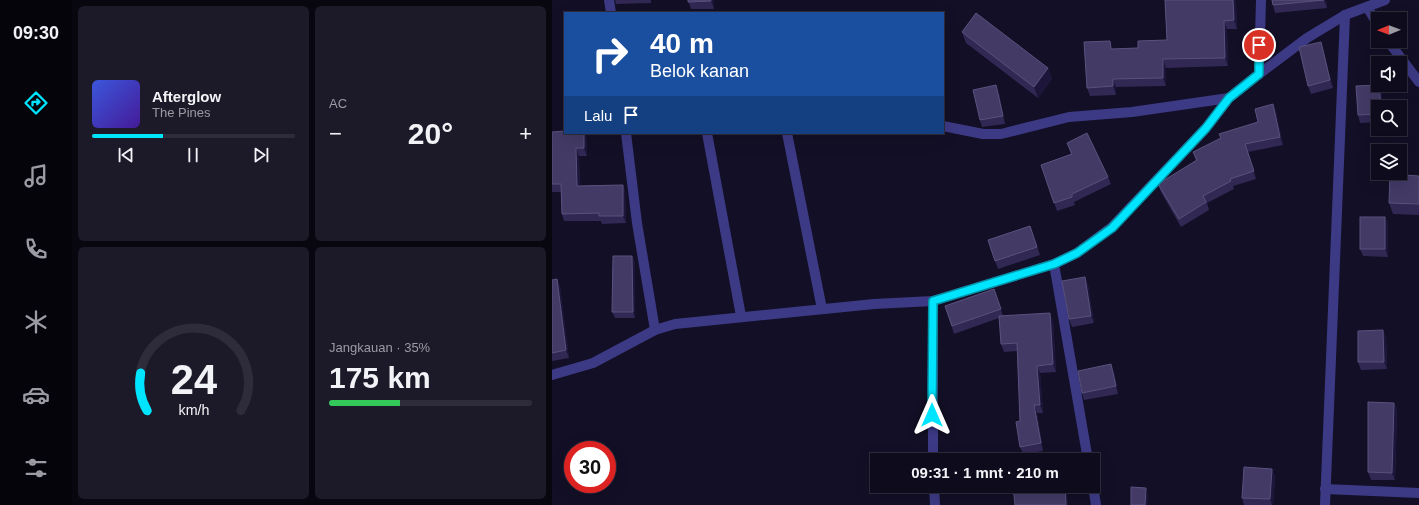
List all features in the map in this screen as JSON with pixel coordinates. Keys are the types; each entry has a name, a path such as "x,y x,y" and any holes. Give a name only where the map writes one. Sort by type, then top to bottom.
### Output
{"street":[{"path":"609,0 611,12"},
{"path":"1254,0 1261,0 1259,74"},
{"path":"552,375 593,363 655,330 691,321 822,308 933,301 1054,264 1077,253 1112,228 1206,128 1229,98 1259,74 1307,38 1345,16 1384,0"},
{"path":"1366,7 1371,15"},
{"path":"1325,505 1345,16"},
{"path":"1393,48 1419,82"},
{"path":"944,126 983,134 1001,134 1069,117 1132,112 1229,98"},
{"path":"626,134 637,223 655,330"},
{"path":"707,134 741,316"},
{"path":"787,134 822,308"},
{"path":"1054,264 1087,453"},
{"path":"933,301 933,453"},
{"path":"1325,489 1419,493"},
{"path":"934,493 935,505"},
{"path":"1094,493 1096,505"}],"building":[{"path":"688,0 711,0 711,1 688,2"},
{"path":"1165,0 1233,0 1234,20 1224,21 1225,58 1163,59 1163,78 1113,79 1113,86 1087,88 1084,42 1110,41 1111,49 1138,48 1138,41 1167,40"},
{"path":"1272,0 1324,0 1273,5"},
{"path":"976,13 1048,68 1034,87 962,32"},
{"path":"1321,42 1330,80 1308,86 1299,47"},
{"path":"996,85 1003,116 980,120 973,90"},
{"path":"1371,85 1371,92 1380,92 1380,100 1371,100 1371,114 1358,115 1356,86"},
{"path":"1273,104 1280,137 1245,144 1254,171 1230,179 1231,181 1203,196 1206,202 1179,219 1158,184 1197,160 1193,152 1221,138 1219,134 1258,122 1255,109"},
{"path":"564,131 564,134 584,134 584,148 576,148 577,186 623,185 623,216 599,216 599,213 562,214 561,184 552,184 552,132"},
{"path":"1087,133 1108,177 1072,194 1072,197 1054,203 1041,165 1072,154 1067,143"},
{"path":"1407,175 1419,176 1419,204 1389,203 1390,180 1407,180"},
{"path":"1360,217 1385,217 1385,249 1360,249"},
{"path":"1030,226 1037,247 995,261 988,240"},
{"path":"613,256 632,256 633,312 612,312"},
{"path":"1085,277 1091,316 1069,319 1062,281"},
{"path":"557,279 566,350 552,353 552,280"},
{"path":"994,289 1001,309 952,326 945,306"},
{"path":"1050,313 1053,364 1037,366 1040,405 1034,405 1041,443 1020,447 1016,422 1020,421 1017,343 1001,344 999,316"},
{"path":"1383,330 1384,362 1358,362 1358,331"},
{"path":"1111,364 1116,386 1082,393 1078,371"},
{"path":"1368,402 1394,403 1392,473 1368,472"},
{"path":"1244,467 1272,469 1270,499 1242,498"},
{"path":"1131,487 1146,488 1145,505 1131,505"},
{"path":"1014,493 1065,493 1066,505 1015,505"}],"route":[{"path":"932,415 933,301 1054,264 1077,253 1112,228 1161,178 1206,128 1229,98 1259,74 1259,45"}]}
